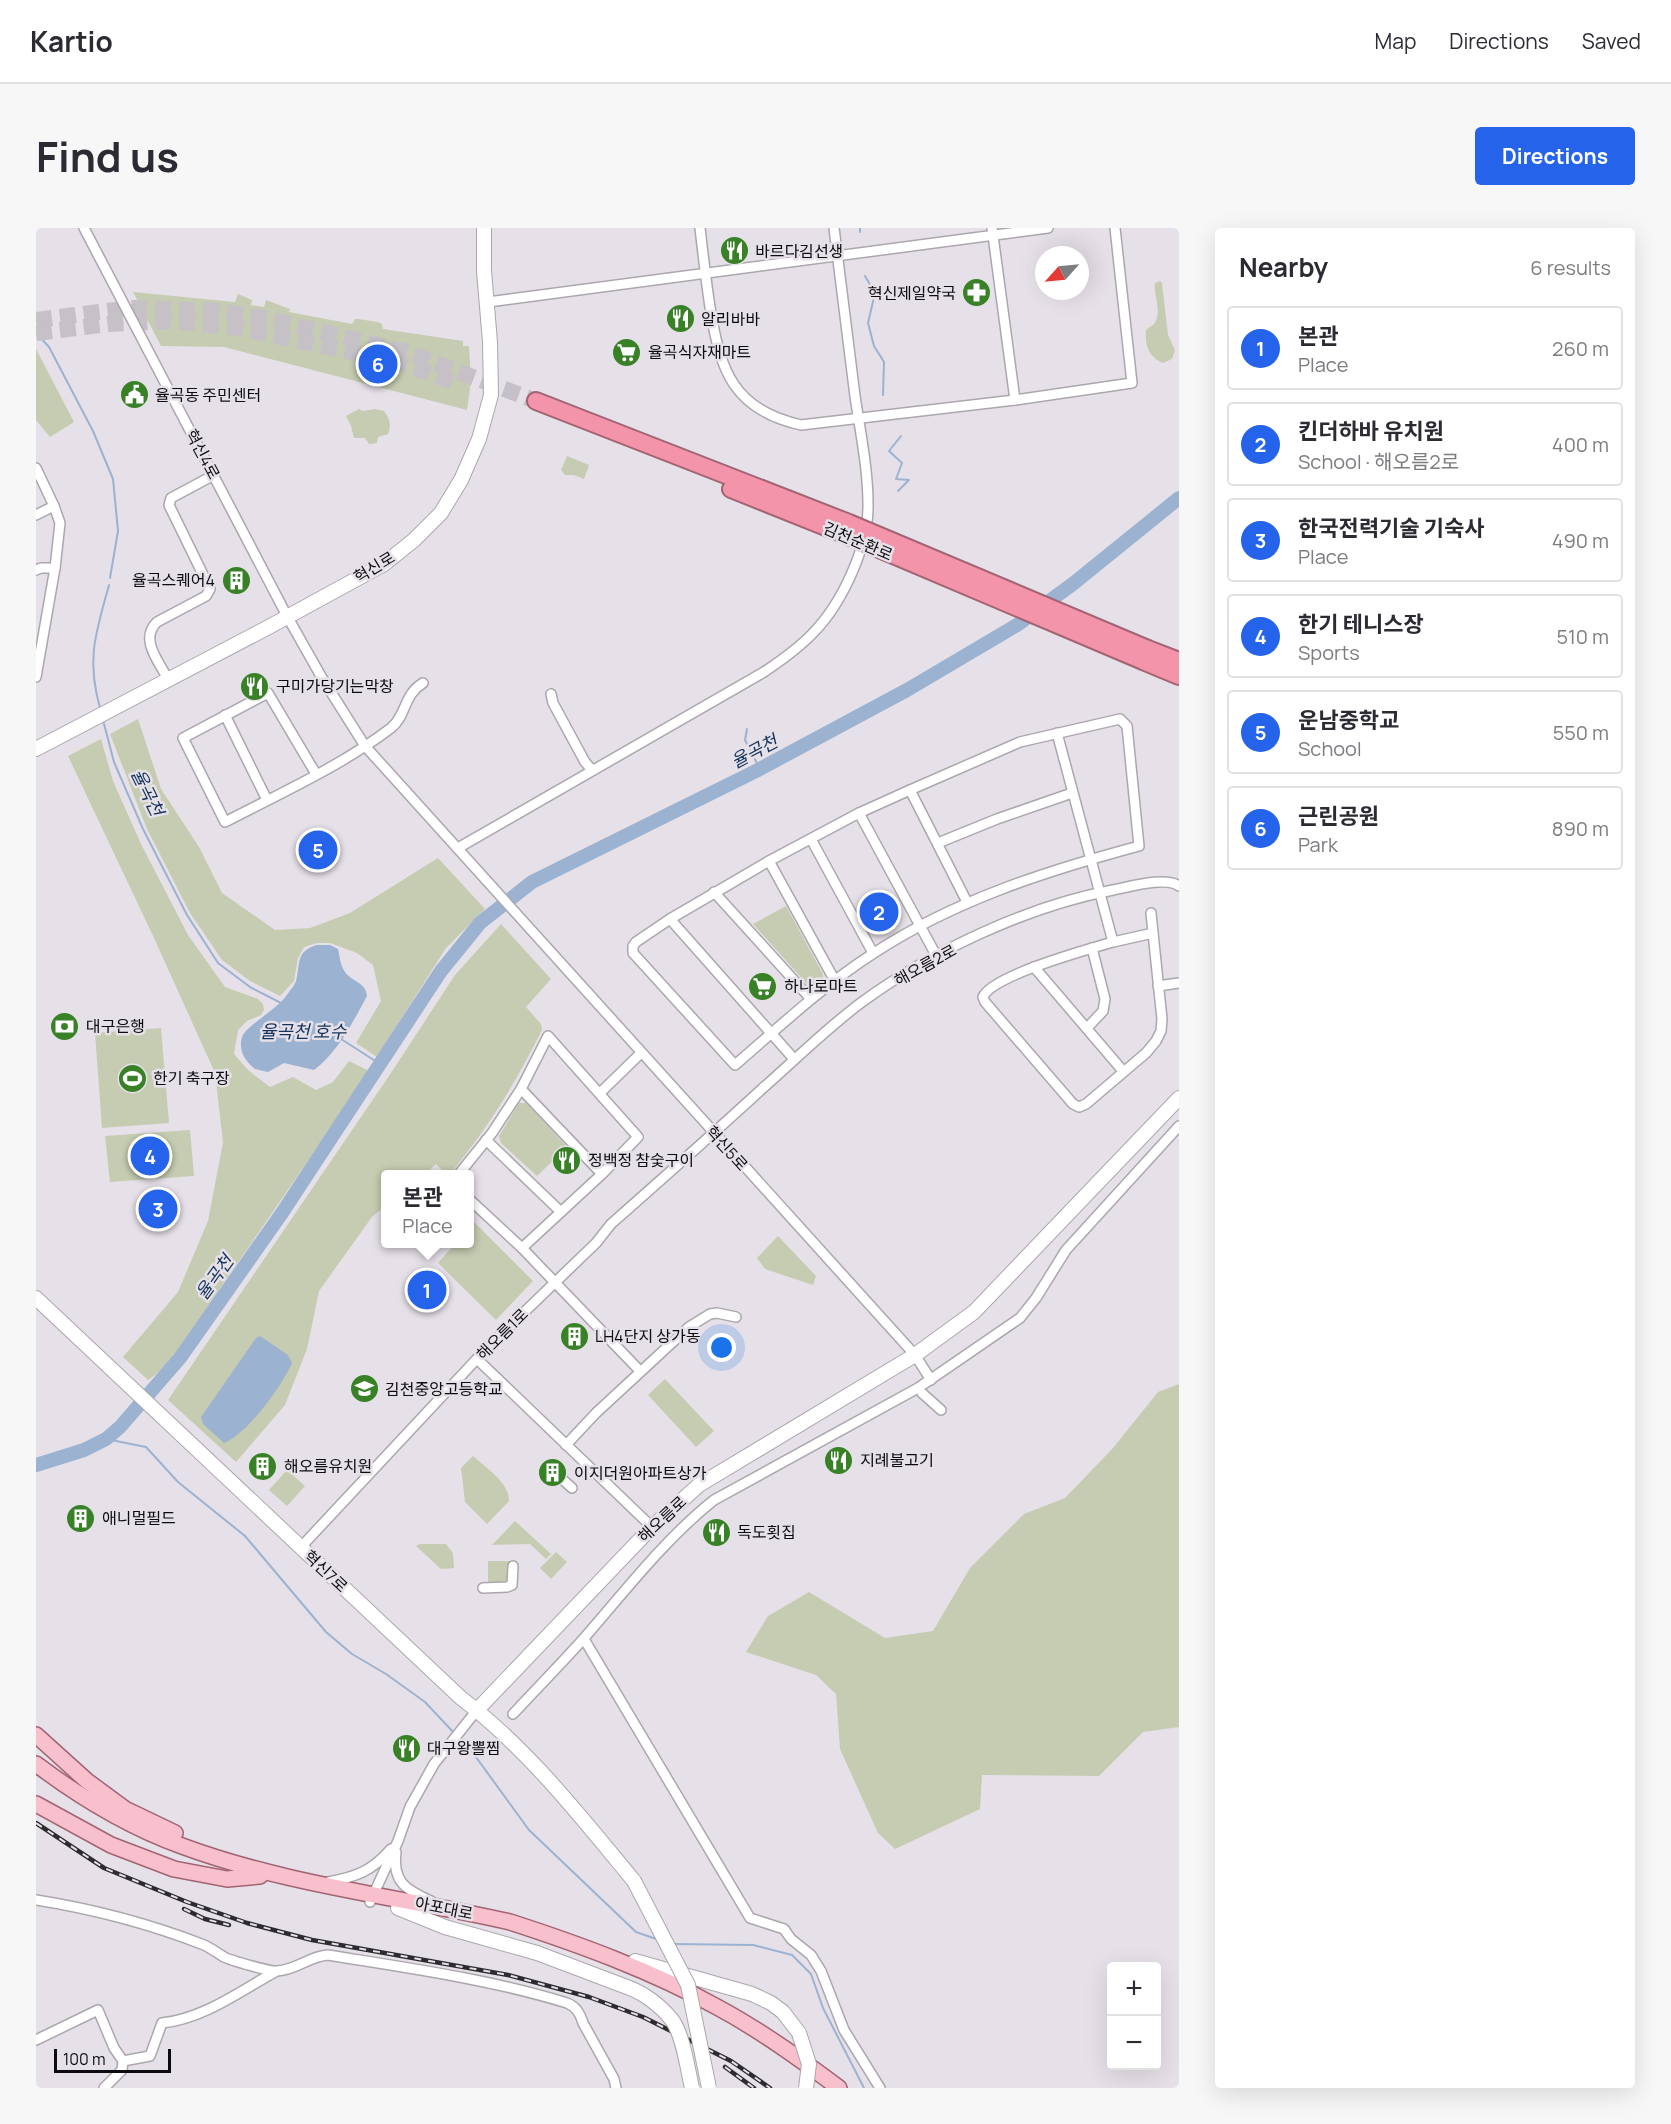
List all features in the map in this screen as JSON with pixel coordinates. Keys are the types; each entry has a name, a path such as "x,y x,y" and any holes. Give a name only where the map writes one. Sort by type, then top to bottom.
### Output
{"highway":[{"name":"김천순환로","path":"535,407 847,529 1145,655 1179,676"},
{"name":"김천순환로","path":"1145,655 1179,661"}],"main road":[{"path":"37,1737 87,1781 125,1809 260,1873"},
{"name":"아포대로","path":"36,1764 80,1796 128,1822 181,1846 260,1873 371,1898 447,1909 510,1922 659,1978 719,2007 796,2056 839,2088"},
{"name":"아포대로","path":"36,1774 93,1812 144,1838 217,1866 320,1883 398,1908 529,1938 634,1976 674,1995 750,2037 824,2088"},
{"path":"36,1804 111,1845 174,1869 227,1879 260,1873"}],"street":[{"name":"혁신4로","path":"84,228 287,616 322,678 365,746"},
{"name":"혁신로","path":"36,749 384,564 407,546 441,513 461,480 479,439 491,395 488,302 484,271 484,228"},
{"path":"700,228 716,344 724,368 744,398 754,406 785,422 801,425 859,420 1132,383 1115,228"},
{"path":"458,848 764,672 801,645 834,606 856,563 867,525 868,505 834,228"},
{"path":"488,302 838,257 993,232 1048,228"},
{"path":"993,232 1015,400"},
{"path":"36,468 60,523 55,568 40,629 36,677"},
{"path":"168,680 150,645 148,637 151,628 157,622 206,596 210,589 169,505 174,497 214,475"},
{"path":"36,515 54,506"},
{"path":"36,570 55,568"},
{"path":"316,774 268,693 183,738 225,822 316,774 365,746 399,720 411,693 423,683"},
{"path":"551,694 553,703 585,762 592,770"},
{"path":"225,716 267,800"},
{"path":"1120,719 1127,726 1139,846 1022,881 968,902 921,926 873,954 835,981 735,1065 633,953 633,946 636,942 670,919 769,861 859,813 1020,742 1057,733 1120,719"},
{"path":"1057,733 1113,942"},
{"name":"혁신5로","path":"365,746 915,1355 931,1380"},
{"path":"910,790 968,902"},
{"path":"938,843 997,819 1072,793"},
{"path":"859,813 937,957"},
{"path":"811,839 873,954"},
{"path":"769,861 835,981"},
{"name":"해오름2로","path":"714,1133 794,1059 863,1002 937,957 1033,911 1100,893 1154,883 1169,882 1179,886"},
{"path":"714,892 811,999"},
{"path":"1151,913 1162,1019 1161,1031 1146,1053 1086,1104 1079,1107 1073,1104 983,997 990,987 1034,967 1113,942 1153,933"},
{"path":"670,919 794,1059"},
{"path":"1087,1028 1103,1011 1105,999 1092,948"},
{"path":"1034,967 1123,1071"},
{"path":"1158,986 1179,983"},
{"path":"462,1170 521,1089 548,1036 638,1137 602,1174 522,1248"},
{"path":"600,1093 641,1053"},
{"path":"521,1089 602,1174"},
{"name":"해오름로","path":"477,1710 652,1527 699,1485 915,1355 974,1312 1179,1098"},
{"path":"513,1714 584,1639 635,1579 694,1517 714,1500 931,1380 1020,1318 1036,1298 1066,1250 1179,1126"},
{"name":"해오름1로","path":"301,1547 477,1359 596,1243 611,1224 714,1133"},
{"path":"486,1140 561,1212"},
{"path":"474,1204 555,1281 640,1371"},
{"name":"혁신7로","path":"36,1298 461,1698 477,1710 560,1792 634,1881 688,1985 709,2088"},
{"path":"566,1445 640,1371 702,1317 717,1313 736,1317"},
{"path":"477,1359 652,1527"},
{"path":"922,1394 941,1410"},
{"path":"552,1470 572,1488"},
{"path":"483,1588 512,1585 513,1566"},
{"path":"584,1639 750,1918 784,1929 791,1939 807,1950 817,1964 844,2030 880,2088"},
{"path":"371,1898 398,1841 410,1807 434,1764 477,1710"},
{"path":"320,1883 345,1879 371,1868 379,1863 398,1841"},
{"path":"398,1841 395,1870 403,1884 415,1893 447,1909"},
{"path":"36,1900 75,1906 133,1921 206,1946 227,1958 275,1972"},
{"path":"398,1908 445,1927 537,1953 643,1993 673,2021 685,2054 692,2088"},
{"path":"546,1934 752,1994 771,2003 783,2012 799,2033 809,2064 806,2088"},
{"path":"123,2061 150,2056 162,2023 177,2021 200,2013 275,1972 290,1969 318,1955 328,1955 526,1990 572,2005 580,2014 614,2079 616,2088"},
{"path":"36,2040 98,2010 114,2048 123,2061 122,2070 104,2088"}],"green space":[{"path":"1160,281 1168,335 1175,350 1172,359 1163,363 1151,354 1146,336 1146,330 1157,320 1155,283"},
{"path":"133,292 235,302 238,294 252,300 251,305 264,307 266,300 290,309 289,312 352,324 355,319 378,322 382,324 383,329 463,341 463,346 469,346 471,381 467,410 224,347 161,346"},
{"path":"36,349 74,422 50,437 36,420"},
{"path":"359,409 384,411 387,416 390,425 388,434 378,437 377,443 369,444 365,438 354,438 346,416"},
{"path":"567,456 589,465 584,479 574,475 565,475 561,470"},
{"path":"138,719 161,789 199,847 222,893 275,930 310,928 350,913 438,858 485,909 446,948 377,1057 356,1043 381,1001 373,965 357,953 330,943 317,943 304,947 298,958 294,981 280,996 250,981 222,960 190,913 147,829 110,734"},
{"path":"101,739 113,781 141,844 188,935 225,987 258,999 263,1004 264,1010 261,1015 247,1021 238,1030 234,1054 248,1070 270,1087 293,1077 316,1090 333,1082 349,1061 369,1071 187,1338 167,1363 148,1380 123,1357 178,1292 208,1221 223,1142 215,1073 68,756"},
{"path":"786,906 823,974 823,980 814,987 808,985 753,924"},
{"path":"501,924 551,979 526,1007 541,1024 542,1030 500,1105 453,1170 442,1170 436,1164 429,1170 381,1170 381,1209 372,1217 319,1291 307,1349 285,1405 236,1462 168,1400 391,1073 455,975"},
{"name":"한기 축구장","path":"161,1028 169,1123 102,1128 95,1033"},
{"path":"519,1103 526,1103 567,1147 537,1176 501,1143 499,1136"},
{"path":"190,1130 194,1176 110,1182 105,1136"},
{"path":"474,1222 533,1281 496,1320 438,1263 451,1248 474,1248"},
{"path":"778,1236 816,1276 813,1285 765,1269 757,1258"},
{"path":"665,1379 714,1431 696,1447 648,1395"},
{"path":"1179,1384 1179,1727 1143,1732 1099,1776 982,1775 980,1809 895,1849 878,1833 840,1749 836,1694 816,1675 746,1652 768,1616 809,1592 885,1638 933,1631 970,1568 1024,1514 1065,1498 1113,1448 1158,1392"},
{"path":"473,1456 496,1476 508,1494 509,1501 487,1524 465,1502 461,1468"},
{"path":"287,1470 305,1486 287,1506 269,1490"},
{"path":"515,1521 551,1554 546,1559 530,1544 492,1545"},
{"path":"446,1544 453,1553 454,1568 441,1569 416,1546"},
{"path":"556,1552 567,1562 551,1579 540,1568"},
{"path":"488,1561 511,1561 511,1579 507,1584 488,1584"}],"water":[{"name":"율곡천 호수","path":"317,945 330,945 338,949 343,969 364,988 367,996 338,1046 314,1070 284,1063 268,1072 255,1069 243,1055 242,1037 249,1028 286,996 296,981 302,954"},
{"path":"260,1336 288,1355 292,1363 280,1384 253,1420 224,1443 203,1424 201,1417 256,1338"}],"waterway":[{"path":"865,276 875,293 868,323 874,346 884,362 883,395"},
{"name":"율곡천","path":"36,333 49,347 93,431 113,479 118,531 110,578"},
{"path":"898,491 909,480 896,479 902,463 889,451 901,436"},
{"name":"율곡천","path":"36,1465 84,1450 106,1439 120,1427 180,1358 282,1213 441,971 480,923 532,882 756,771 907,690 1017,625 1074,583 1179,498"},
{"name":"율곡천","path":"100,708 94,674 94,646 109,585"},
{"name":"율곡천","path":"103,720 114,762 143,829 187,915 218,963 250,987 281,1003"},
{"path":"747,729 745,740 760,769"},
{"name":"율곡천","path":"341,1039 380,1064"},
{"path":"106,1439 146,1447 178,1482 245,1536 326,1632 352,1654 386,1674 425,1702 455,1734"},
{"path":"459,1738 473,1753 529,1830 636,1932 659,1940"},
{"path":"673,1944 753,1945 792,1955 811,1974 823,2008 864,2088"}],"tunnel":[{"path":"36,320 131,308 217,311 263,318 404,351 536,401"},
{"path":"36,333 109,324 171,321 239,328 399,362 453,382"}],"railway":[{"path":"36,1823 104,1868 187,1902 247,1923 312,1940 508,1975 589,1997 643,2017 731,2061 770,2088"},
{"path":"184,1909 205,1919 229,1925"},
{"path":"725,2067 754,2088"}],"place":[{"name":"바르다김선생","path":"734,251"},
{"name":"혁신제일약국","path":"977,293"},
{"name":"알리바바","path":"680,319"},
{"name":"율곡식자재마트","path":"627,352"},
{"name":"근린공원","path":"378,364"},
{"name":"율곡동 주민센터","path":"134,395"},
{"name":"율곡스퀘어4","path":"236,580"},
{"name":"구미가당기는막창","path":"255,686"},
{"name":"운남중학교","path":"318,850"},
{"name":"킨더하바 유치원","path":"879,912"},
{"name":"하나로마트","path":"763,986"},
{"name":"대구은행","path":"65,1026"},
{"name":"한기 축구장","path":"132,1078"},
{"name":"한기 테니스장","path":"150,1156"},
{"name":"정백정 참숯구이","path":"567,1160"},
{"name":"한국전력기술 기숙사","path":"158,1209"},
{"name":"본관","path":"427,1290"},
{"name":"LH4단지 상가동","path":"574,1336"},
{"name":"김천중앙고등학교","path":"364,1389"},
{"name":"지례불고기","path":"839,1460"},
{"name":"해오름유치원","path":"263,1466"},
{"name":"이지더원아파트상가","path":"553,1473"},
{"name":"애니멀필드","path":"81,1518"},
{"name":"독도횟집","path":"716,1532"},
{"name":"대구왕뽈찜","path":"406,1748"}]}
